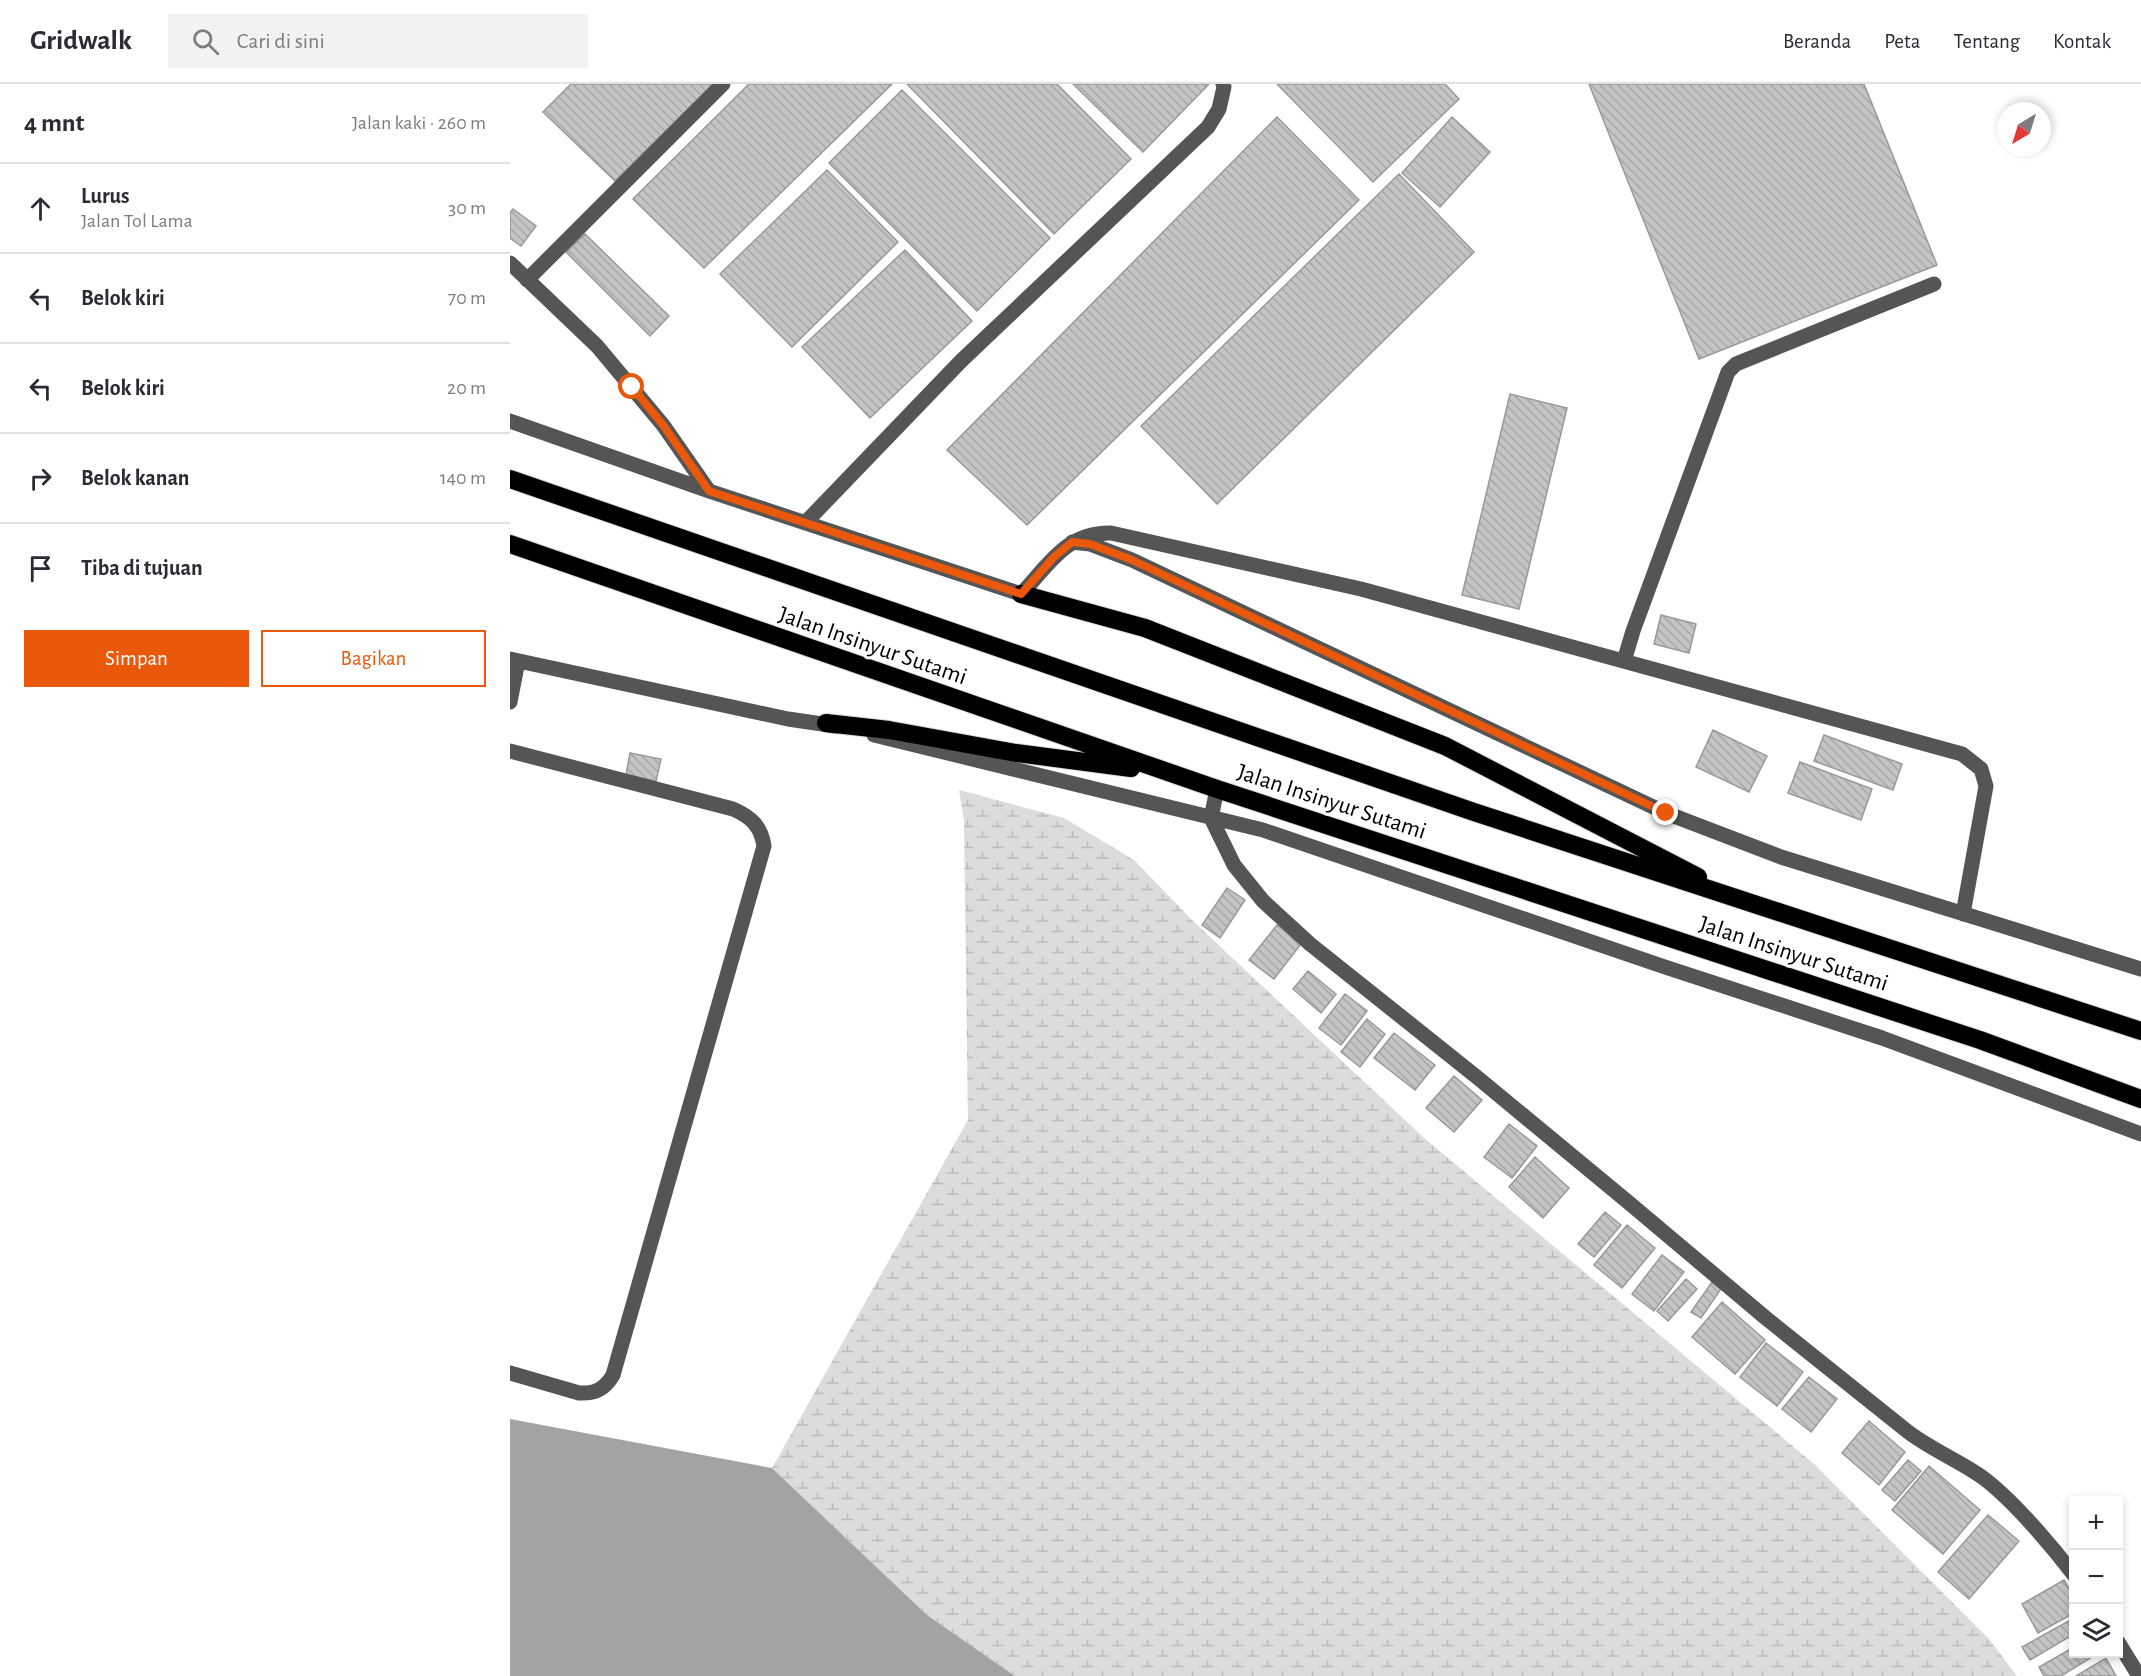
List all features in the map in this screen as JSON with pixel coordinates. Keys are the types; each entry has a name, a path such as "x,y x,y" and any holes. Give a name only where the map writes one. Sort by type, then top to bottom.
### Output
{"highway":[{"name":"Jalan Insinyur Sutami","path":"510,479 1451,804 2141,1031"},
{"name":"Jalan Insinyur Sutami","path":"510,544 1172,774 1980,1040 2141,1099"},
{"path":"1021,594 1145,628 1445,746 1748,903"},
{"path":"826,723 889,730 1016,753 1172,774"}],"street":[{"path":"527,280 723,84"},
{"path":"806,522 961,361 1208,127 1219,109 1223,84"},
{"path":"510,263 597,346 663,425 709,491"},
{"path":"1624,662 1728,372 1736,364 1934,284"},
{"path":"510,421 709,491 1021,594 1054,557 1072,542 1085,535 1098,533 1122,535 1361,589 1962,754 1981,769 1986,786 1963,914"},
{"path":"1072,542 1090,544 1132,560 1666,813 1781,857 2141,969"},
{"path":"510,702 514,660 788,719 826,723 1263,830 1665,967 1882,1038 2141,1134"},
{"path":"510,751 733,809 747,815 756,824 762,834 764,846 610,1382 600,1390 579,1394 510,1373"},
{"path":"1217,789 1211,818 1226,851 1242,876 1263,901 1302,937 1487,1085 1767,1319 1907,1431 1924,1444 1986,1480 2050,1546 2069,1570"},
{"path":"2123,1650 2139,1676"}],"green space":[{"path":"959,790 1064,818 1134,860 1193,921 1423,1137 1814,1464 1989,1639 2017,1676 1015,1676 927,1615 772,1468 968,1120 964,820"}],"shaded area":[{"path":"510,1419 772,1468 927,1615 1015,1676 510,1676"}],"building":[{"path":"571,84 713,84 615,181 543,112"},
{"path":"749,84 892,84 704,268 633,199"},
{"path":"907,84 1057,84 1131,159 1054,234"},
{"path":"1073,84 1209,84 1143,152"},
{"path":"1277,84 1445,84 1459,99 1373,182"},
{"path":"1589,84 1864,84 1937,265 1699,359"},
{"path":"902,90 1050,238 977,311 829,163"},
{"path":"1277,117 1359,200 1027,525 947,450"},
{"path":"1452,117 1490,152 1440,207 1402,173"},
{"path":"827,170 898,242 792,347 720,274"},
{"path":"1399,174 1474,252 1217,504 1141,426"},
{"path":"513,209 536,226 521,246 510,238 510,213"},
{"path":"585,234 669,316 650,336 566,252"},
{"path":"905,250 972,321 870,418 802,347"},
{"path":"1510,394 1567,408 1519,609 1462,595"},
{"path":"1661,615 1696,624 1689,653 1654,644"},
{"path":"1713,730 1767,756 1749,792 1696,767"},
{"path":"1824,735 1902,764 1893,790 1814,761"},
{"path":"630,753 661,759 656,781 626,775"},
{"path":"1800,762 1872,789 1861,820 1788,793"},
{"path":"1227,888 1245,900 1220,938 1202,925"},
{"path":"1277,925 1301,944 1274,979 1249,960"},
{"path":"1308,971 1336,994 1321,1013 1293,989"},
{"path":"1345,994 1367,1011 1341,1045 1319,1028"},
{"path":"1367,1019 1385,1034 1360,1067 1341,1052"},
{"path":"1394,1033 1435,1065 1415,1090 1374,1058"},
{"path":"1454,1076 1482,1100 1454,1132 1426,1108"},
{"path":"1509,1124 1537,1146 1512,1178 1484,1157"},
{"path":"1535,1157 1569,1188 1543,1218 1509,1187"},
{"path":"1605,1212 1621,1225 1594,1257 1578,1244"},
{"path":"1627,1225 1655,1248 1622,1288 1594,1265"},
{"path":"1662,1255 1684,1272 1654,1311 1632,1294"},
{"path":"1686,1279 1697,1289 1668,1321 1657,1311"},
{"path":"1712,1282 1721,1289 1701,1318 1691,1312"},
{"path":"1722,1302 1765,1340 1735,1374 1692,1337"},
{"path":"1766,1343 1803,1372 1777,1406 1740,1377"},
{"path":"1809,1377 1837,1399 1811,1432 1782,1409"},
{"path":"1869,1421 1905,1452 1879,1485 1842,1453"},
{"path":"1908,1460 1921,1471 1895,1501 1882,1490"},
{"path":"1929,1466 1980,1510 1943,1554 1892,1510"},
{"path":"1988,1515 2019,1541 1969,1599 1938,1572"},
{"path":"2064,1580 2069,1588 2069,1616 2038,1633 2022,1604"},
{"path":"2069,1621 2069,1637 2030,1660 2022,1647"},
{"path":"2069,1650 2069,1658 2090,1658 2061,1676 2044,1676 2039,1667"},
{"path":"2106,1658 2116,1676 2076,1676"}],"route":[{"path":"632,387 663,425 709,491 1021,594 1054,557 1072,542 1090,544 1132,560 1666,813"}]}
